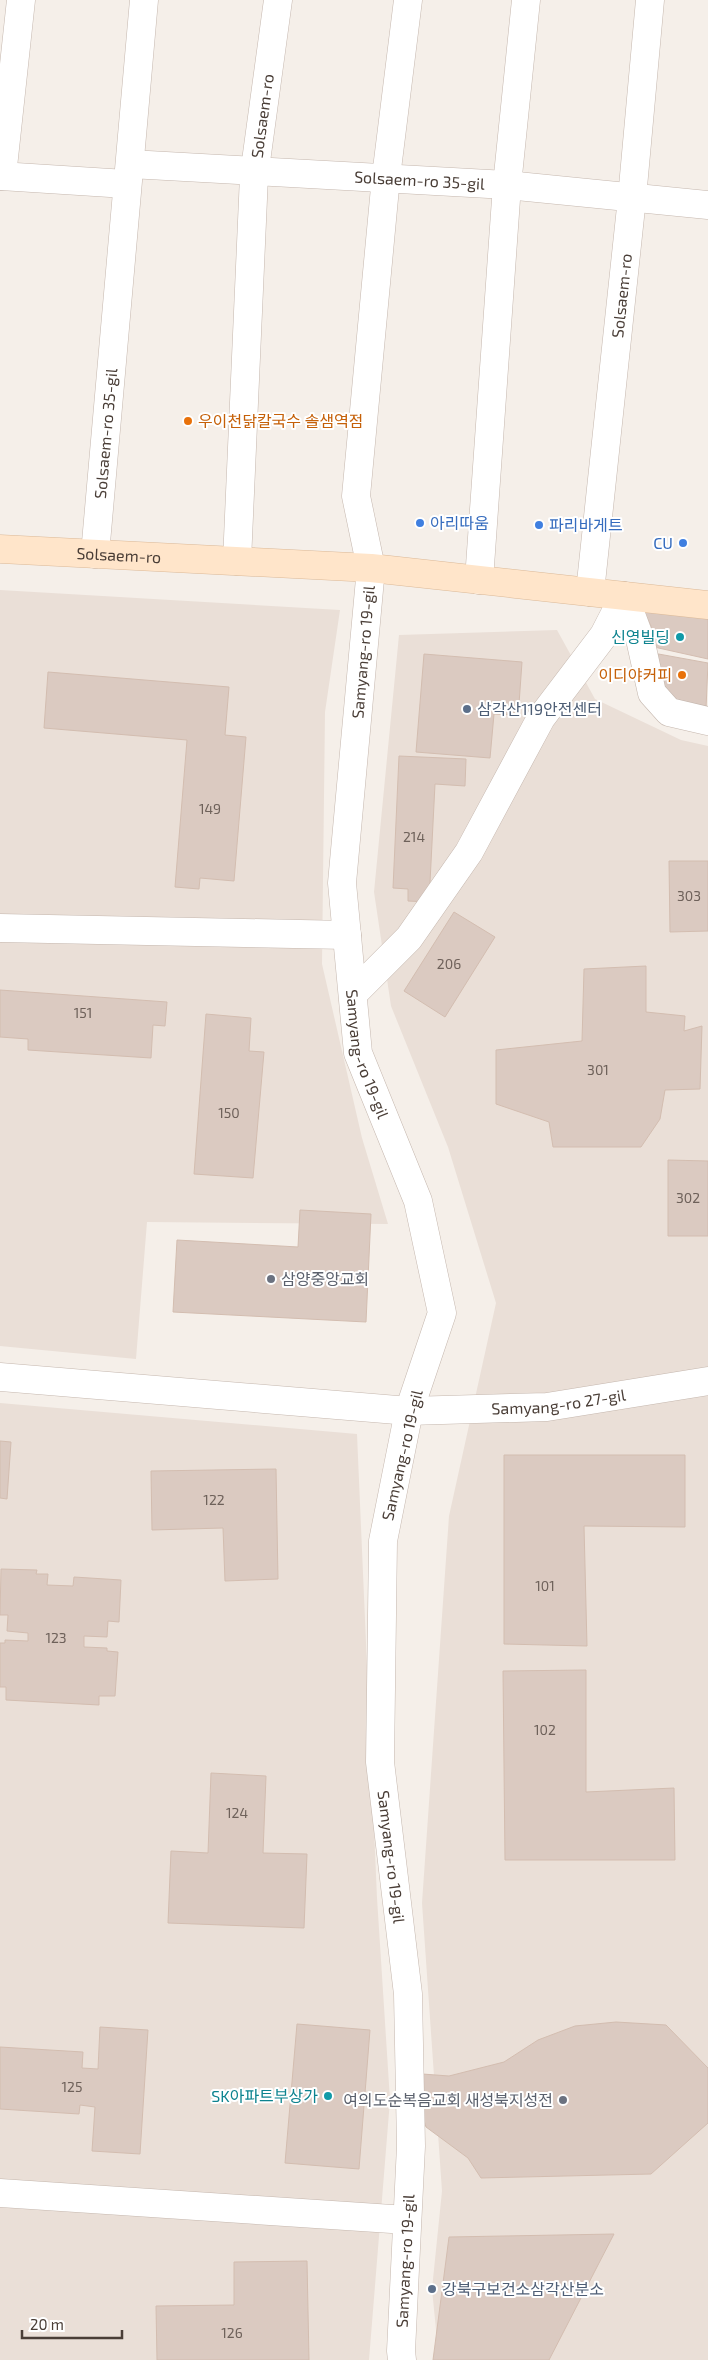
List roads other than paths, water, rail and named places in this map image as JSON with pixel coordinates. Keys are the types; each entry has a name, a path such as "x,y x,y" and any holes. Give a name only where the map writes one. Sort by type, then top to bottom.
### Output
{"main road":[{"name":"Solsaem-ro","path":"0,549 371,568 708,605"}],"street":[{"path":"21,0 1,176 128,174"},
{"name":"Solsaem-ro 35-gil","path":"96,554 144,0"},
{"name":"Solsaem-ro","path":"237,561 254,176 278,0"},
{"path":"371,568 356,496 386,177 408,0"},
{"path":"479,580 508,185 526,0"},
{"name":"Solsaem-ro","path":"590,592 632,198 650,0"},
{"name":"Solsaem-ro 35-gil","path":"128,174 256,172 386,177 508,185 708,205"},
{"name":"Samyang-ro 19-gil","path":"371,568 342,883 352,994 358,1053 418,1201 442,1313 409,1411 383,1541 380,1762 408,1994 411,2146 402,2360"},
{"path":"624,596 640,639 652,694 669,712 708,721"},
{"path":"352,994 409,938 469,852 541,718 604,635 624,596"},
{"path":"0,928 347,935"},
{"name":"Samyang-ro 27-gil","path":"0,1378 409,1411 546,1407 708,1381"},
{"path":"0,2193 407,2220"}],"place":[{"name":"우이천닭칼국수 솔샘역점","path":"188,421"},
{"name":"아리따움","path":"420,523"},
{"name":"파리바게트","path":"539,525"},
{"name":"CU","path":"683,543"},
{"name":"신영빌딩","path":"680,637"},
{"name":"이디야커피","path":"682,675"},
{"name":"삼각산119안전센터","path":"467,709"},
{"name":"삼양중앙교회","path":"271,1279"},
{"name":"SK아파트부상가","path":"328,2096"},
{"name":"여의도순복음교회 새성북지성전","path":"563,2100"},
{"name":"강북구보건소삼각산분소","path":"432,2289"}]}
